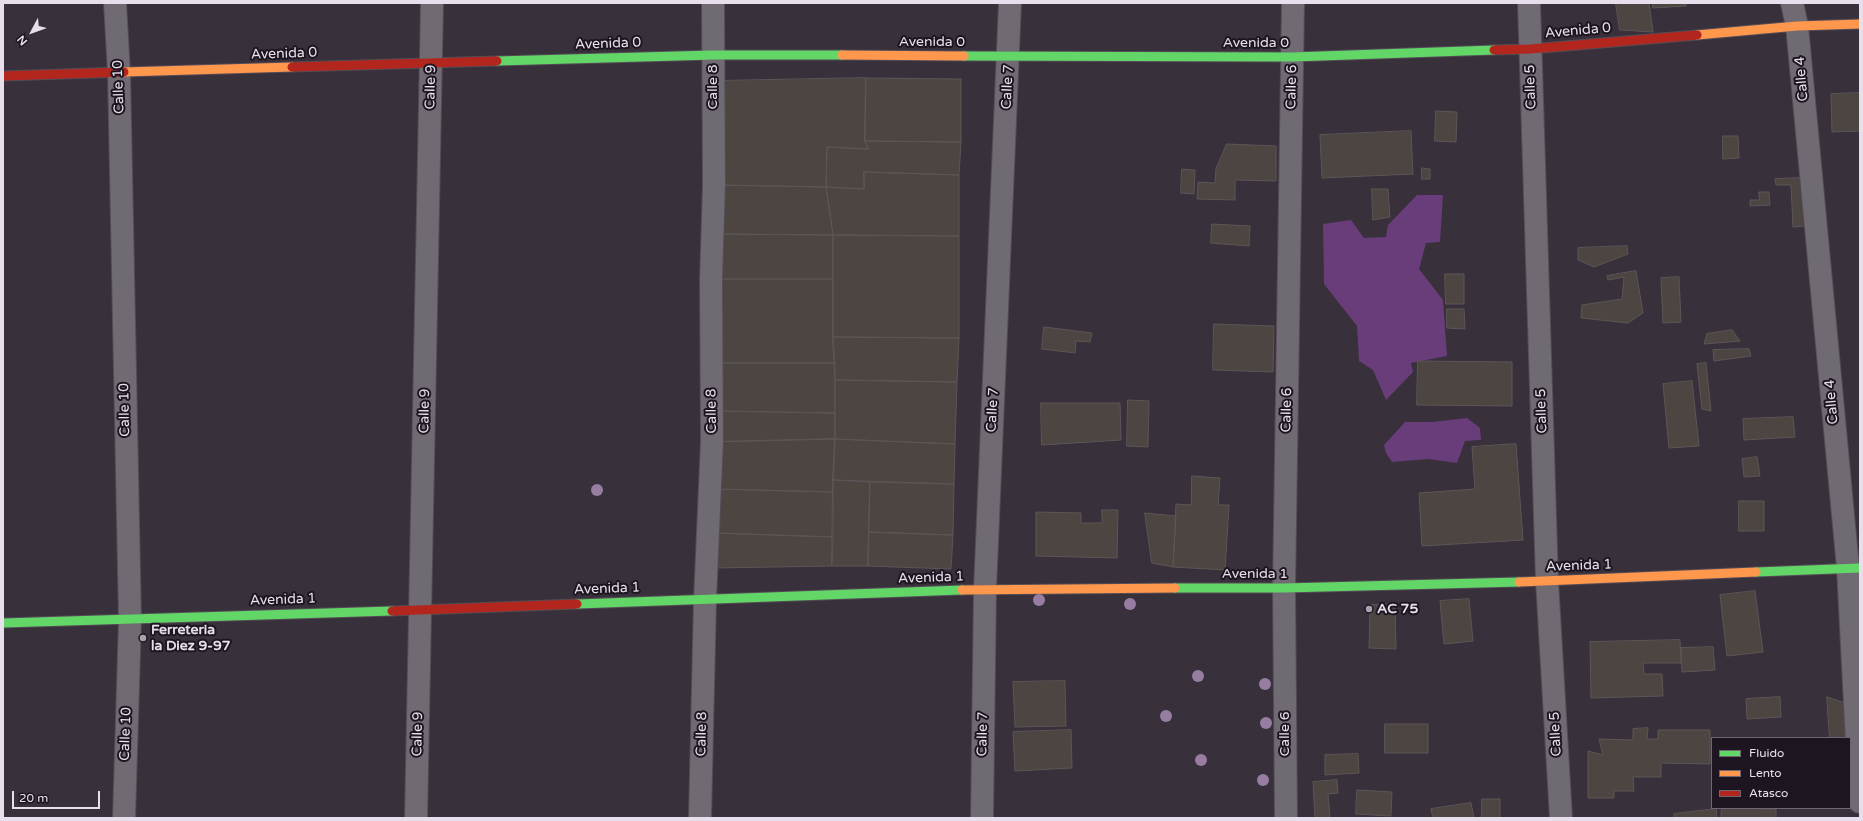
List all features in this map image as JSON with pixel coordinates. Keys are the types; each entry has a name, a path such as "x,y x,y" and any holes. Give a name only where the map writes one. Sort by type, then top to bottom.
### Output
{"street":[{"name":"Calle 10","path":"115,3 119,73 130,620 124,818"},
{"name":"Calle 9","path":"416,818 432,3"},
{"name":"Calle 8","path":"700,818 705,600 712,441 711,280 714,185 714,3"},
{"name":"Calle 7","path":"982,818 984,590 1009,56 1010,3"},
{"name":"Calle 6","path":"1286,818 1284,588 1293,3"},
{"name":"Calle 5","path":"1529,3 1547,581 1561,818"},
{"name":"Calle 4","path":"1792,3 1796,26 1854,568 1860,802"},
{"name":"Avenida 0","path":"3,76 713,55 1292,58 1530,49 1796,26 1860,24"},
{"name":"Avenida 1","path":"3,623 130,620 984,590 1284,588 1547,581 1854,568"}],"shaded area":[{"path":"1417,195 1443,195 1440,242 1426,243 1419,269 1443,300 1447,356 1411,363 1413,372 1386,400 1373,370 1359,361 1357,326 1324,284 1323,224 1351,220 1364,238 1386,237 1388,225"},
{"path":"1467,418 1480,428 1481,440 1465,441 1457,463 1428,459 1392,462 1386,453 1384,445 1405,422 1432,422"}],"building":[{"path":"1616,3 1649,3 1653,32 1620,30"},
{"path":"1653,3 1686,3 1686,6 1653,8"},
{"path":"866,78 865,141 868,149 827,147 826,187 717,185 716,81"},
{"path":"866,78 961,79 961,142 865,141"},
{"path":"1860,93 1860,131 1832,132 1831,94"},
{"path":"1436,111 1457,112 1456,142 1435,141"},
{"path":"1411,131 1413,174 1322,178 1320,135"},
{"path":"1723,136 1738,136 1739,158 1723,159"},
{"path":"865,141 961,142 959,175 864,172 864,189 826,187 827,147 868,149"},
{"path":"1227,144 1276,146 1276,181 1235,180 1235,200 1197,199 1198,182 1215,183 1216,169"},
{"path":"1422,168 1430,169 1430,179 1422,179"},
{"path":"1182,169 1195,170 1194,194 1181,193"},
{"path":"864,172 959,175 959,236 833,235 826,187 864,189"},
{"path":"1802,178 1805,226 1793,227 1791,185 1776,185 1775,179"},
{"path":"717,185 826,187 833,235 717,234"},
{"path":"1372,189 1388,189 1390,217 1373,220"},
{"path":"1759,192 1769,192 1770,205 1750,206 1750,200 1759,200"},
{"path":"1212,224 1250,226 1249,246 1211,243"},
{"path":"717,234 833,235 833,279 716,279"},
{"path":"833,235 959,236 959,338 833,337"},
{"path":"1627,246 1628,254 1594,267 1578,260 1578,248"},
{"path":"1636,271 1643,313 1628,323 1581,318 1582,305 1622,299 1624,277 1608,280 1607,276"},
{"path":"1445,274 1464,274 1464,304 1446,304"},
{"path":"1679,277 1681,322 1663,323 1661,278"},
{"path":"716,279 833,279 833,337 835,363 716,363"},
{"path":"1447,309 1464,309 1465,329 1447,328"},
{"path":"1214,324 1274,326 1273,372 1213,370"},
{"path":"1044,327 1092,333 1090,342 1076,341 1075,353 1042,349"},
{"path":"1732,330 1740,341 1704,344 1707,334"},
{"path":"833,337 959,338 957,382 835,380"},
{"path":"1749,349 1751,356 1714,361 1713,350"},
{"path":"1418,361 1512,362 1512,406 1417,405"},
{"path":"716,363 835,363 835,413 714,411"},
{"path":"1706,363 1711,411 1702,409 1697,364"},
{"path":"835,380 957,382 955,444 835,439"},
{"path":"1692,381 1699,446 1669,448 1663,384"},
{"path":"1128,400 1149,401 1148,447 1127,446"},
{"path":"1041,403 1120,403 1121,440 1042,445"},
{"path":"714,411 835,413 835,439 715,442"},
{"path":"1793,417 1795,437 1744,440 1743,419"},
{"path":"835,439 833,492 715,489 715,442"},
{"path":"835,439 955,444 954,484 833,480"},
{"path":"1516,444 1523,540 1422,546 1419,493 1475,489 1472,447"},
{"path":"1757,457 1760,476 1744,477 1742,459"},
{"path":"1192,476 1220,478 1218,505 1229,505 1225,570 1173,567 1176,504 1191,505"},
{"path":"833,480 870,482 868,566 832,566"},
{"path":"870,482 954,484 953,535 869,532"},
{"path":"715,489 833,492 833,537 715,533"},
{"path":"1739,501 1764,501 1764,531 1739,531"},
{"path":"1102,510 1118,510 1117,558 1036,556 1036,512 1081,513 1081,523 1102,523"},
{"path":"1145,513 1176,516 1173,567 1152,563"},
{"path":"869,532 953,535 951,569 868,566"},
{"path":"715,533 833,537 832,566 715,568"},
{"path":"1755,591 1763,652 1727,656 1720,595"},
{"path":"1469,599 1473,641 1444,644 1440,601"},
{"path":"1395,604 1396,649 1369,648 1370,605"},
{"path":"1680,640 1681,663 1643,663 1644,674 1662,674 1663,696 1591,698 1590,642"},
{"path":"1713,647 1715,670 1682,672 1681,648"},
{"path":"1065,681 1066,726 1015,727 1013,682"},
{"path":"1780,697 1781,717 1747,719 1746,699"},
{"path":"1827,697 1845,703 1847,737 1830,737"},
{"path":"1385,724 1428,724 1428,753 1385,753"},
{"path":"1648,728 1647,739 1658,739 1658,730 1710,730 1710,764 1661,763 1661,777 1633,777 1634,791 1614,791 1614,798 1588,798 1588,751 1603,755 1599,739 1633,740 1633,729"},
{"path":"1071,730 1072,768 1015,771 1013,732"},
{"path":"1358,754 1359,773 1325,775 1325,755"},
{"path":"1337,780 1338,793 1328,794 1330,818 1315,818 1313,782"},
{"path":"1357,790 1392,792 1391,816 1356,814"},
{"path":"1482,799 1500,799 1500,818 1482,818"},
{"path":"1471,803 1474,818 1433,818 1431,809"},
{"path":"1716,809 1717,818 1674,818 1674,814"},
{"path":"1722,809 1776,809 1776,818 1721,818"}],"traffic: fast":[{"path":"964,56 1292,57 1494,50"},
{"path":"497,61 713,55 842,55"},
{"path":"1756,572 1860,568"},
{"path":"1175,588 1284,588 1519,582"},
{"path":"577,604 962,590"},
{"path":"3,623 392,611"}],"traffic: slow":[{"path":"1697,35 1797,26 1860,24"},
{"path":"842,55 964,56"},
{"path":"124,72 292,67"},
{"path":"1519,582 1756,572"},
{"path":"962,590 1175,588"}],"traffic: jam":[{"path":"1494,50 1530,49 1697,35"},
{"path":"292,67 497,61"},
{"path":"3,76 124,72"},
{"path":"392,611 577,604"}],"place":[{"name":"AC 75","path":"1369,609"},
{"name":"Ferreteria la Diez 9-97","path":"143,638"}]}
